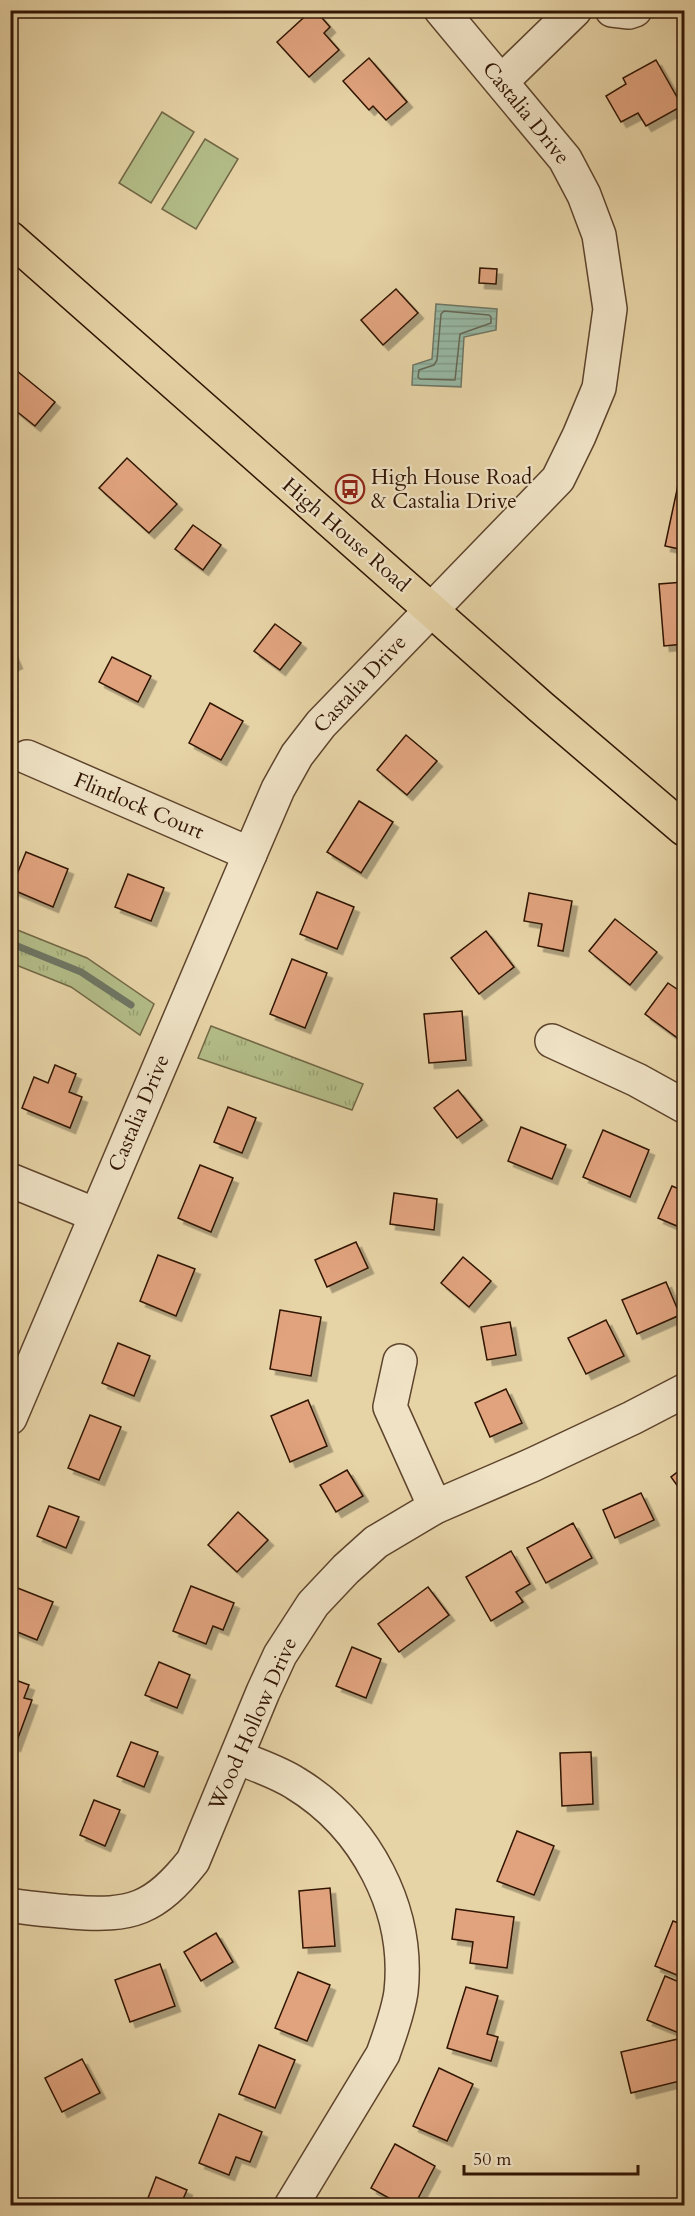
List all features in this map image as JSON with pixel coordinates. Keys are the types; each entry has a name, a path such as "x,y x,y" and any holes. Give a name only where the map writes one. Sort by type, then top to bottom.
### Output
{"main road":[{"name":"High House Road","path":"10,238 431,610 684,829"}],"street":[{"name":"Castalia Drive","path":"10,1418 278,789 297,755 321,724 397,643 558,479 599,388 610,309 599,235 584,195 565,159 441,10"},
{"path":"502,81 575,10"},
{"path":"612,10 629,12 635,10"},
{"name":"Flintlock Court","path":"27,757 250,854"},
{"path":"552,1041 637,1080 684,1107"},
{"path":"10,1180 96,1215"},
{"path":"400,1361 390,1407 435,1506"},
{"name":"Wood Hollow Drive","path":"10,1905 99,1914 117,1913 127,1912 162,1894 179,1879 193,1861 280,1655 313,1604 328,1586 376,1542 435,1506 562,1451 684,1391"},
{"path":"237,1757 295,1782 326,1805 352,1833 372,1861 387,1892 395,1915 400,1953 400,1993 393,2027 383,2054 291,2205"}],"green space":[{"path":"162,112 194,132 151,203 119,183"},
{"path":"205,139 238,159 196,229 162,209"},
{"path":"10,927 87,958 154,1004 140,1035 71,987 11,963"},
{"path":"211,1026 363,1084 352,1110 198,1058"}],"water":[{"path":"436,304 497,309 496,330 464,337 461,387 412,385 413,365 432,359"}],"building":[{"path":"312,10 315,10 330,27 324,33 339,50 309,77 277,42"},
{"path":"369,58 407,102 386,120 373,106 369,110 343,81"},
{"path":"656,60 682,106 646,126 638,113 621,122 606,96 626,84 623,78"},
{"path":"480,268 497,269 496,284 479,283"},
{"path":"396,289 418,313 383,345 361,320"},
{"path":"12,367 55,402 35,426 10,406 10,369"},
{"path":"127,458 177,504 149,533 99,488"},
{"path":"678,485 684,486 684,550 665,546"},
{"path":"193,525 221,545 203,570 175,549"},
{"path":"684,582 684,644 664,646 659,584"},
{"path":"275,624 301,643 280,670 254,651"},
{"path":"10,647 17,663 10,666"},
{"path":"112,657 151,676 138,702 99,682"},
{"path":"210,703 243,721 221,760 189,743"},
{"path":"406,735 437,761 407,795 377,770"},
{"path":"359,801 393,822 361,873 327,852"},
{"path":"26,852 68,869 53,907 11,889"},
{"path":"128,874 164,888 151,921 115,907"},
{"path":"317,892 354,907 337,949 300,934"},
{"path":"529,893 572,901 563,951 538,946 542,924 524,921"},
{"path":"615,919 657,952 630,985 589,951"},
{"path":"486,931 514,967 479,994 451,958"},
{"path":"292,959 327,973 305,1028 270,1014"},
{"path":"668,983 684,994 683,1042 645,1014"},
{"path":"462,1011 466,1060 429,1063 424,1014"},
{"path":"55,1065 76,1074 69,1092 82,1097 70,1128 22,1108 34,1077 48,1083"},
{"path":"458,1090 482,1120 457,1138 434,1108"},
{"path":"228,1107 256,1118 242,1153 214,1142"},
{"path":"521,1127 566,1145 552,1179 508,1161"},
{"path":"603,1130 649,1150 630,1197 583,1177"},
{"path":"200,1165 233,1178 211,1232 178,1218"},
{"path":"672,1186 684,1191 684,1229 658,1218"},
{"path":"394,1193 437,1199 434,1230 390,1224"},
{"path":"356,1242 368,1268 327,1287 315,1260"},
{"path":"158,1255 195,1269 176,1316 140,1301"},
{"path":"463,1257 491,1281 469,1307 441,1283"},
{"path":"666,1282 680,1315 637,1334 622,1300"},
{"path":"280,1310 321,1317 311,1376 270,1369"},
{"path":"606,1320 624,1356 586,1374 568,1338"},
{"path":"510,1322 516,1355 487,1360 481,1327"},
{"path":"118,1343 150,1356 134,1396 102,1383"},
{"path":"506,1389 522,1423 490,1437 475,1403"},
{"path":"308,1400 327,1446 290,1462 271,1416"},
{"path":"90,1415 121,1427 99,1480 68,1468"},
{"path":"684,1467 684,1495 671,1477"},
{"path":"347,1470 363,1496 336,1512 320,1485"},
{"path":"641,1493 654,1520 615,1538 603,1510"},
{"path":"49,1506 79,1517 66,1548 37,1536"},
{"path":"238,1512 268,1540 237,1572 208,1545"},
{"path":"573,1523 592,1558 546,1583 527,1548"},
{"path":"511,1551 530,1584 516,1592 523,1602 491,1621 466,1577"},
{"path":"191,1586 234,1603 223,1630 213,1626 206,1644 173,1631"},
{"path":"15,1587 53,1602 37,1640 10,1629 10,1598"},
{"path":"428,1587 449,1615 399,1652 378,1624"},
{"path":"352,1647 381,1659 366,1698 336,1686"},
{"path":"159,1662 190,1675 177,1708 145,1695"},
{"path":"10,1678 29,1685 24,1698 32,1700 15,1746 10,1744"},
{"path":"131,1742 158,1752 144,1787 117,1776"},
{"path":"591,1752 593,1804 562,1806 560,1753"},
{"path":"94,1800 120,1810 105,1846 80,1835"},
{"path":"517,1831 554,1846 534,1895 497,1881"},
{"path":"330,1888 335,1946 303,1948 299,1891"},
{"path":"456,1909 514,1917 507,1968 470,1963 473,1942 452,1939"},
{"path":"673,1921 684,1925 684,1978 655,1966"},
{"path":"216,1933 233,1962 201,1981 184,1952"},
{"path":"160,1964 175,2006 130,2022 115,1980"},
{"path":"298,1972 330,1985 307,2041 275,2028"},
{"path":"665,1976 684,1984 684,2035 647,2020"},
{"path":"466,1987 498,1996 487,2034 498,2037 491,2061 447,2048"},
{"path":"678,2039 684,2080 631,2093 621,2052"},
{"path":"259,2045 295,2060 275,2108 239,2094"},
{"path":"82,2059 100,2093 62,2112 45,2078"},
{"path":"439,2068 473,2084 447,2141 413,2126"},
{"path":"219,2114 262,2132 250,2162 236,2157 229,2175 199,2163"},
{"path":"395,2144 435,2166 414,2206 403,2206 371,2188"},
{"path":"156,2177 187,2190 180,2206 145,2206"}],"waterway":[{"path":"10,943 81,972 131,1005"}],"place":[{"name":"High House Road & Castalia Drive","path":"350,489"}]}
